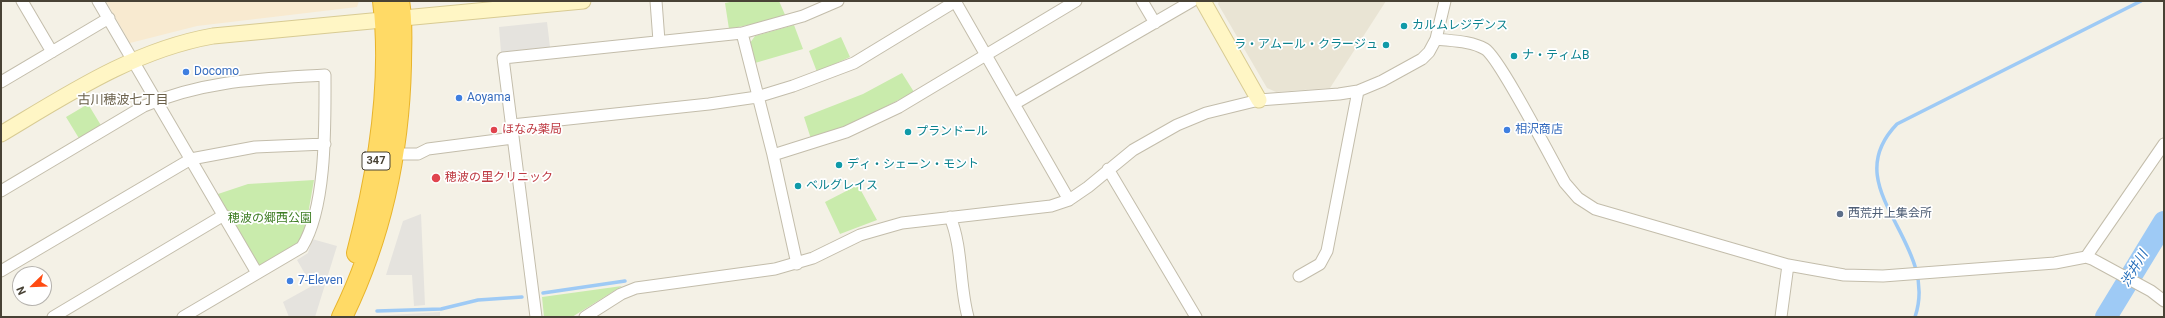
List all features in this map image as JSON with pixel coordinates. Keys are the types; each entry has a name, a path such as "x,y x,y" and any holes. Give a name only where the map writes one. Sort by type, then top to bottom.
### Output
{"highway":[{"name":"347","path":"341,317 360,281 381,217 393,154 400,103 392,10"},
{"name":"347","path":"341,317 374,179 385,94 392,10"}],"street":[{"path":"22,1 52,52"},
{"path":"98,1 257,273"},
{"path":"1,134 101,75 185,41 392,10 582,1"},
{"path":"656,1 659,41"},
{"path":"536,317 503,58 742,33 803,16 838,1"},
{"path":"512,125 710,104 757,97 793,86 854,63 955,1 1068,200"},
{"path":"773,155 846,132 898,107 986,56 1076,1"},
{"path":"1142,1 1155,23"},
{"path":"1014,104 1192,1"},
{"path":"1203,1 1259,100"},
{"path":"585,317 621,294 636,288 775,269 797,264 860,235 881,228 902,223 1051,206 1068,200 1088,188 1108,169 1133,150 1177,125 1217,109 1259,100 1332,95 1358,91 1382,81 1422,59 1429,52 1436,39 1445,1"},
{"path":"1,82 109,18"},
{"path":"742,33 757,97 773,155 797,264"},
{"path":"1436,39 1471,44 1486,49 1502,72 1565,183 1578,198 1595,209 1788,265 1844,275 1883,276 1918,274 2055,263 2089,258 2164,300"},
{"path":"1,191 144,106 156,101 226,82 325,74 325,144 318,194 309,236 302,247 183,317"},
{"path":"1300,276 1320,264 1327,251 1358,91"},
{"path":"393,154 418,154 428,149 513,138"},
{"path":"1,271 191,159 255,147 325,144"},
{"path":"2089,258 2164,144"},
{"path":"1108,169 1196,317"},
{"path":"53,317 224,215"},
{"path":"950,217 955,230 964,301 968,317"},
{"path":"1781,317 1788,265"}],"shaded area":[{"path":"106,1 359,1 357,7 197,26 130,43"},
{"path":"1219,1 1386,1 1330,88 1276,92 1267,88 1218,4"},
{"path":"547,22 550,47 501,52 499,27"},
{"path":"421,214 425,305 414,306 412,275 386,275 403,221"},
{"path":"312,239 337,246 315,317 289,317 283,302 312,286 297,260 308,253"},
{"path":"440,312 440,317 373,317 374,316"}],"green space":[{"path":"735,1 779,1 786,17 729,29 725,3"},
{"path":"794,25 803,49 755,63 750,43 755,36"},
{"path":"841,37 850,57 817,72 809,51"},
{"path":"902,73 914,92 850,125 811,139 804,117 863,94"},
{"path":"88,104 102,127 80,140 66,117"},
{"name":"穂波の郷西公園","path":"314,180 307,220 300,242 266,266 255,264 215,195 248,184"},
{"path":"858,185 877,220 840,234 825,202"},
{"path":"622,286 572,317 544,317 542,297"}],"waterway":[{"path":"1915,317 1919,290 1914,264 1882,194 1877,171 1881,148 1897,124 2141,1"},
{"name":"渋井川","path":"2106,317 2164,222"},
{"path":"543,293 625,281"},
{"path":"377,311 441,309 478,300 522,297"}],"place":[{"name":"カルムレジデンス","path":"1404,26"},
{"name":"ラ・アムール・クラージュ","path":"1386,45"},
{"name":"ナ・ティムB","path":"1514,56"},
{"name":"Docomo","path":"186,72"},
{"name":"Aoyama","path":"459,98"},
{"name":"ほなみ薬局","path":"494,130"},
{"name":"相沢商店","path":"1507,130"},
{"name":"プランドール","path":"908,132"},
{"name":"ディ・シェーン・モント","path":"839,165"},
{"name":"穂波の里クリニック","path":"436,178"},
{"name":"ベルグレイス","path":"798,186"},
{"name":"西荒井上集会所","path":"1840,214"},
{"name":"7-Eleven","path":"290,281"}],"district":[{"name":"古川穂波七丁目","path":"123,101"}]}
